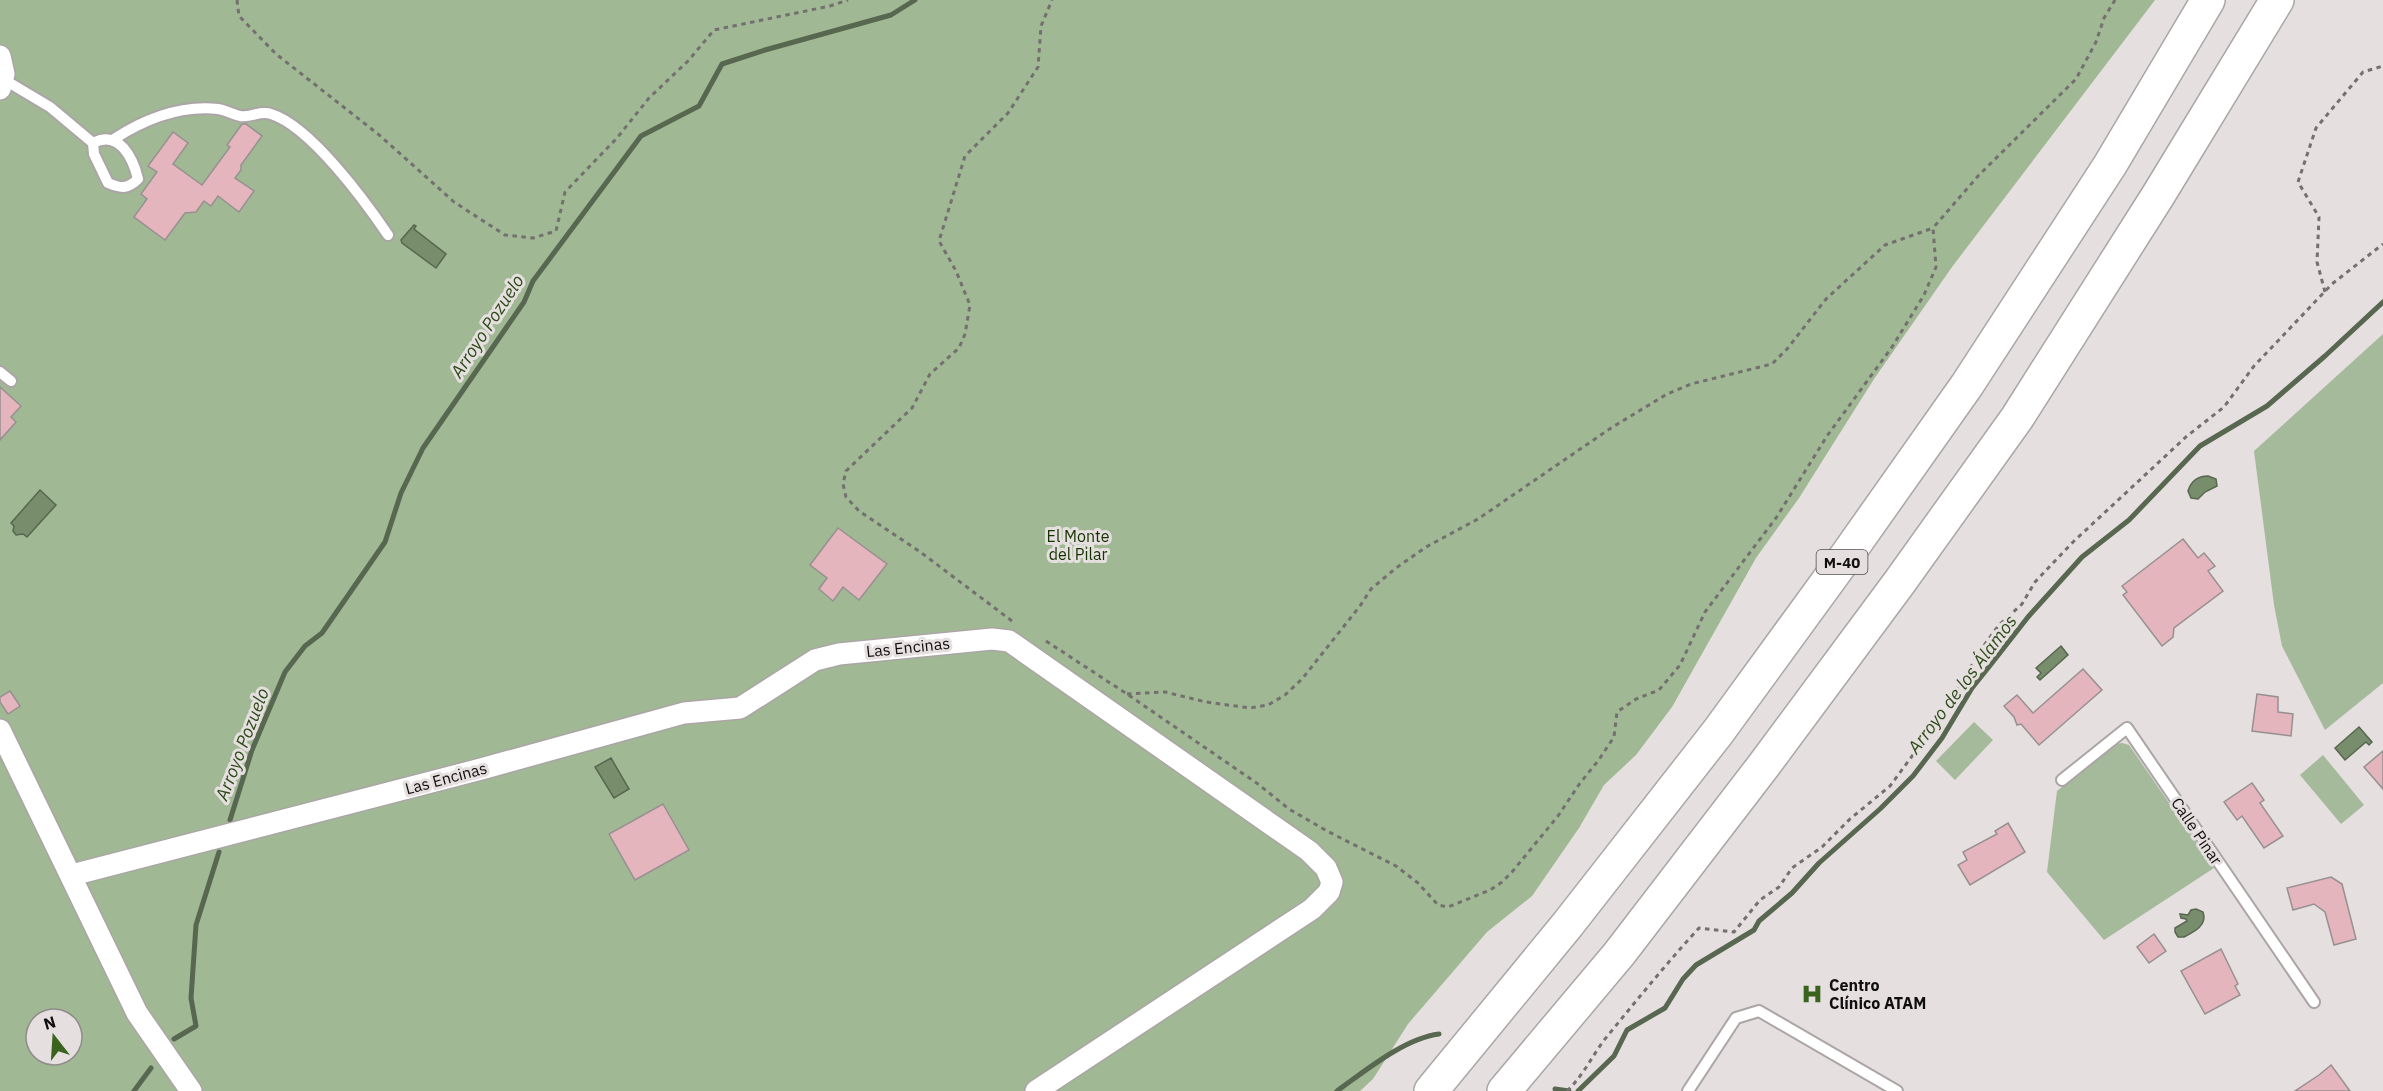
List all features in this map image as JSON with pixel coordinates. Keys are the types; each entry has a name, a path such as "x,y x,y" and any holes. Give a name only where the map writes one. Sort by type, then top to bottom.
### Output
{"highway":[{"name":"M-40","path":"1431,1091 1568,924 1718,732 1860,536 1967,385 2091,195 2208,0"},
{"path":"1504,1091 1618,954 1756,775 1899,583 2017,418 2159,194 2277,0"}],"street":[{"path":"0,56 4,74 2,84"},
{"name":"Las Encinas","path":"72,875 482,769 684,713 740,708 816,660 839,654 992,639 1009,641 1309,851 1326,868 1332,882 1329,892 1312,909 1036,1091"},
{"path":"0,730 137,1013 191,1091"}],"lane":[{"path":"2,84 50,107 93,143 97,162 108,183 120,188 131,186 138,180 135,169 121,145 114,140"},
{"path":"93,143 99,140 114,140 151,118 181,111 221,109 244,117 261,112 269,113 294,126 319,150 351,185 388,235"},
{"path":"0,372 10,381"},
{"name":"Calle Pinar","path":"2062,780 2127,728 2314,1002"},
{"path":"1688,1091 1736,1018 1759,1011 1897,1091"}],"path":[{"path":"237,0 239,16 276,54 378,134 454,202 504,235 533,238 556,231 565,192 617,138 649,98 688,61 714,30 830,6 848,0"},
{"path":"1013,622 919,551 859,511 846,497 843,484 846,471 912,408 930,374 959,348 965,334 970,305 956,271 939,241 965,156 1008,113 1038,67 1041,26 1052,0"},
{"path":"1127,694 1165,692 1206,702 1250,708 1268,705 1285,695 1302,679 1371,589 1396,568 1478,519 1611,428 1667,394 1691,384 1772,364 1827,299 1885,245 1933,228 1979,175 2076,79 2096,42 2104,18 2115,0"},
{"path":"2325,292 2317,262 2319,217 2298,182 2316,128 2363,72 2383,66"},
{"path":"1039,637 1127,694 1257,784 1289,809 1326,831 1396,866 1418,883 1438,905 1448,907 1490,891 1512,872 1558,816 1598,761 1614,737 1617,712 1636,699 1659,690 1680,665 1705,612 1776,518 1827,436 1892,347 1924,295 1936,267 1933,228"},
{"path":"1567,1091 1580,1079 1604,1041 1651,981 1699,928 1734,932 1760,900 1779,887 1792,868 1822,846 1890,786 1932,729 1985,644 1999,625 2022,604 2035,582 2073,542 2187,436 2224,407 2254,366 2332,284 2383,244"}],"shaded area":[{"path":"414,225 416,226 414,229 446,254 436,268 402,243 401,240"},
{"path":"2383,334 2383,683 2325,730 2282,646 2274,605 2254,451"},
{"path":"2208,476 2216,479 2217,486 2205,492 2198,499 2191,498 2188,491 2191,484 2198,478"},
{"path":"40,490 56,505 27,537 23,534 16,535 11,523"},
{"path":"2061,646 2068,655 2040,680 2037,677 2041,673 2036,668"},
{"path":"1974,722 1993,740 1955,780 1936,761"},
{"path":"2359,727 2372,742 2369,745 2366,742 2345,760 2335,748"},
{"path":"2116,744 2129,745 2214,868 2104,940 2047,872 2057,791"},
{"path":"2323,755 2364,805 2341,824 2300,775"},
{"path":"611,758 629,789 614,798 595,767"},
{"path":"2196,909 2203,912 2204,921 2188,935 2178,937 2175,928 2187,921 2181,918 2180,914 2188,915 2191,910"}],"green space":[{"name":"El Monte del Pilar","path":"0,0 2155,0 1952,267 1874,379 1799,498 1756,558 1672,707 1636,755 1604,785 1579,828 1532,896 1487,932 1408,1024 1373,1079 1360,1091 0,1091"}],"building":[{"path":"242,124 246,124 262,136 241,165 241,170 235,178 254,191 239,212 218,196 211,206 204,201 196,212 185,213 165,240 134,217 147,199 141,194 157,172 148,166 173,132 188,143 173,164 202,185 230,147 227,145"},
{"path":"0,387 21,406 11,417 16,422 0,440"},
{"path":"838,528 887,564 859,600 843,587 833,601 819,589 827,578 810,565"},
{"path":"2183,539 2198,558 2204,553 2215,566 2208,571 2223,591 2174,628 2173,637 2162,646 2123,595 2127,592 2122,586"},
{"path":"2083,669 2102,690 2039,745 2021,724 2017,725 2014,717 2004,706 2017,695 2033,713"},
{"path":"10,691 20,706 8,714 0,702 0,697"},
{"path":"2257,694 2278,697 2278,712 2293,714 2291,736 2252,731"},
{"path":"2383,751 2383,789 2364,767"},
{"path":"2252,783 2264,800 2260,803 2283,836 2264,848 2242,816 2237,820 2224,802"},
{"path":"663,804 689,850 635,880 609,834"},
{"path":"2008,823 2025,852 1970,885 1958,865 1967,860 1963,852 1997,834 1995,831"},
{"path":"2331,877 2342,884 2356,939 2334,945 2325,912 2314,904 2293,910 2287,888"},
{"path":"2154,934 2166,951 2149,963 2137,947"},
{"path":"2221,949 2238,984 2235,986 2240,995 2205,1014 2181,971"},
{"path":"2331,1065 2350,1091 2295,1091 2319,1075"}],"waterway":[{"name":"Arroyo Pozuelo","path":"230,820 252,750 285,672 305,646 322,633 385,542 401,493 423,448 524,302 533,281 641,136 699,106 722,64 891,15 915,0"},
{"name":"Arroyo de los Álamos","path":"1578,1091 1614,1056 1627,1030 1665,1008 1683,979 1696,965 1754,930 1759,921 1792,893 1819,863 1880,809 1913,776 1942,738 1972,688 2028,617 2082,557 2129,520 2200,446 2267,406 2383,302"},
{"name":"Arroyo Pozuelo","path":"174,1039 196,1026 191,998 196,925 219,852"},
{"name":"Arroyo de los Álamos","path":"1337,1091 1399,1049 1439,1034"},
{"name":"Arroyo Pozuelo","path":"134,1091 151,1068"},
{"name":"Arroyo de los Álamos","path":"1555,1089 1569,1091"}],"place":[{"name":"Centro Clínico ATAM","path":"1812,994"}]}
